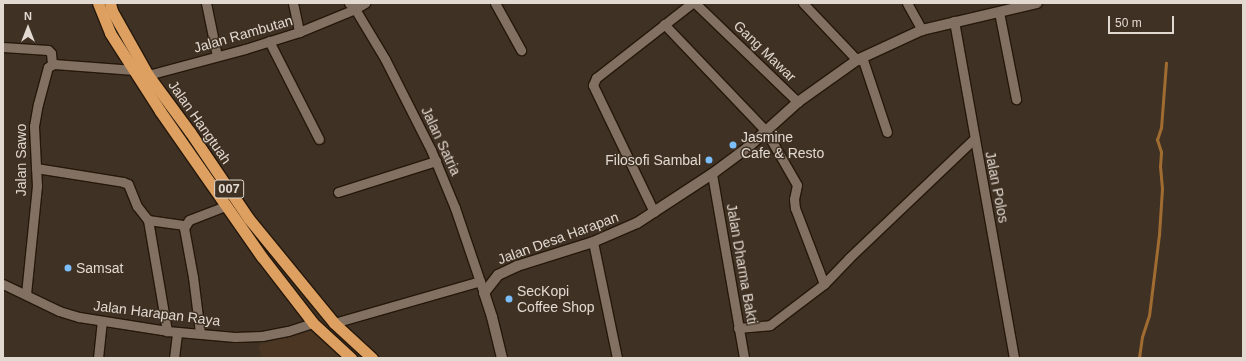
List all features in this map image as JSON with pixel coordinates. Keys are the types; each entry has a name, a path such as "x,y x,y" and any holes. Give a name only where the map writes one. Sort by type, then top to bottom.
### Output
{"highway":[{"name":"Jalan Hangtuah","path":"98,3 110,33 179,137 262,257 313,323 350,358"},
{"name":"Jalan Hangtuah","path":"110,3 112,11 148,75 190,132 249,220 334,323 372,358"},
{"path":"179,137 190,132"}],"street":[{"path":"206,3 217,56"},
{"path":"293,3 299,32"},
{"name":"Jalan Rambutan","path":"148,75 299,32 352,6 365,3"},
{"path":"495,3 521,50"},
{"path":"654,212 593,85 596,78 692,3"},
{"name":"Gang Mawar","path":"695,3 798,102"},
{"path":"803,3 859,58 887,132"},
{"path":"907,3 922,30"},
{"name":"Jalan Desa Harapan","path":"484,292 492,281 506,270 593,242 630,227 712,174 766,131 798,102 859,58 922,30 954,21 1037,3"},
{"name":"Jalan Satria","path":"352,6 385,59 436,161 455,208 484,292"},
{"path":"999,12 1016,99"},
{"name":"Jalan Polos","path":"954,21 1014,358"},
{"path":"664,24 766,131 797,185 794,199 795,208 824,284"},
{"path":"269,41 319,139"},
{"path":"3,47 48,50 51,53 52,65 134,70"},
{"name":"Jalan Sawo","path":"26,294 37,186 34,126 48,67 52,65"},
{"path":"738,328 770,326 824,284 849,258 974,139"},
{"path":"338,192 436,161"},
{"path":"36,168 128,184 137,206 148,220 167,332"},
{"name":"Jalan Dharma Bakti","path":"712,174 744,358"},
{"path":"200,333 194,277 185,237 185,225 189,220 226,206"},
{"path":"148,220 185,225"},
{"path":"593,242 617,358"},
{"path":"334,323 480,281"},
{"name":"Jalan Harapan Raya","path":"3,284 59,311 102,322 167,332 200,333 235,337 262,336 288,331 313,323"},
{"path":"484,292 502,358"},
{"path":"98,358 102,322"},
{"path":"174,358 177,332"}],"shaded area":[{"path":"314,328 348,358 262,358 258,345"}],"waterway":[{"path":"1139,358 1142,337 1149,316 1159,235 1162,189 1160,167 1161,152 1157,140 1161,128 1166,63"}],"place":[{"name":"Jasmine Cafe & Resto","path":"733,145"},
{"name":"Filosofi Sambal","path":"709,160"},
{"name":"Samsat","path":"68,268"},
{"name":"SecKopi Coffee Shop","path":"509,299"}]}
